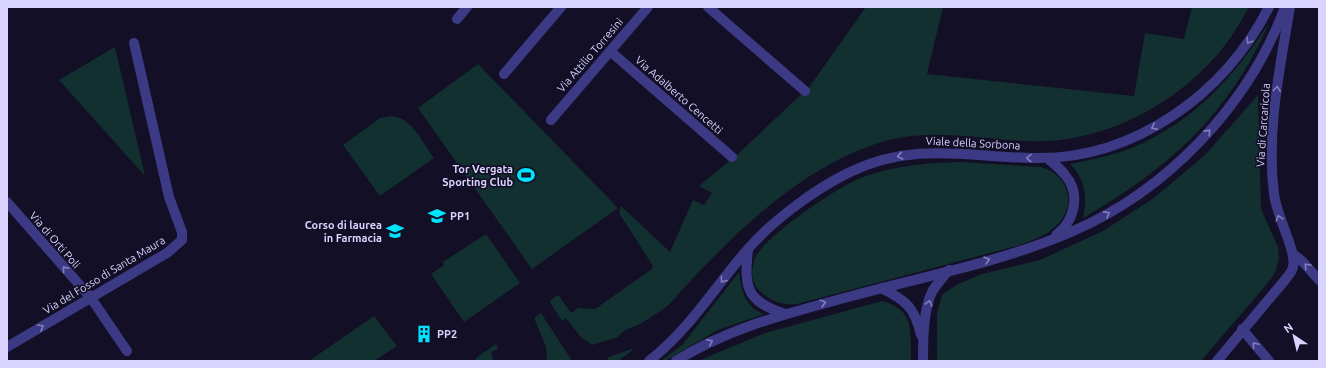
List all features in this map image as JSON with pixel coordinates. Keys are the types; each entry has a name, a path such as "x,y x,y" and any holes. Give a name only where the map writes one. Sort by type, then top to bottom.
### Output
{"street":[{"path":"457,19 467,7"},
{"path":"504,74 561,7"},
{"name":"Via Attilio Torresini","path":"551,120 648,7"},
{"path":"708,7 805,91"},
{"name":"Viale della Sorbona","path":"649,361 675,339 693,320 748,250 763,234 827,184 859,168 881,160 903,155 939,152 1003,157 1047,158 1084,153 1113,145 1142,133 1176,114 1202,95 1234,62 1256,31 1269,7"},
{"path":"676,361 726,334 785,314 1044,243 1088,224 1115,209 1142,191 1189,152 1220,118 1244,84 1271,39 1285,7"},
{"name":"Via di Carcaricola","path":"1290,7 1277,89 1273,129 1272,169 1276,206 1293,254 1302,261 1319,280"},
{"name":"Via del Fosso di Santa Maura","path":"7,347 166,253 180,242 183,237 169,197 134,43"},
{"name":"Via Adalberto Cencetti","path":"610,51 732,156"},
{"path":"1044,243 1060,232 1069,222 1073,213 1074,200 1070,181 1062,171 1047,158"},
{"name":"Via di Orti Poli","path":"7,202 90,298 127,351"},
{"path":"748,250 746,274 751,293 762,305 785,314"},
{"path":"1216,361 1289,275 1293,266 1293,254"},
{"path":"924,361 923,341 930,296 949,270"},
{"path":"881,288 904,301 912,309 923,341"},
{"path":"1242,330 1269,361"}],"green space":[{"path":"866,7 943,7 927,74 1134,96 1145,33 1184,39 1192,7 1249,7 1227,43 1199,74 1155,107 1131,120 1105,130 1079,137 1052,141 1025,141 926,135 893,139 862,149 831,164 802,181 774,202 747,224 722,248 660,312 640,324 625,330 618,337 592,345 580,336 566,318 562,321 550,301 556,296 559,296 571,313 578,308 595,309 652,269 653,266 619,213 621,206 670,252 693,200 704,205 712,193 699,186 738,154 810,86"},
{"path":"1269,23 1253,56 1235,85 1215,112 1193,137 1169,159 1142,180 1083,218 1085,203 1084,189 1079,176 1070,164 1107,156 1129,149 1173,126 1192,112 1225,81 1241,63"},
{"path":"115,47 145,176 59,80"},
{"name":"Tor Vergata Sporting Club","path":"478,64 618,208 532,269 418,108"},
{"path":"1258,95 1261,209 1278,247 1279,258 1276,270 1271,279 1201,361 937,360 937,313 942,295 956,285 982,274 1040,260 1103,231 1154,198 1205,155"},
{"path":"392,116 399,118 411,126 434,158 380,196 343,145 380,118"},
{"path":"960,162 1041,167 1050,171 1057,176 1067,190 1068,199 1064,216 1050,231 1040,237 1020,245 797,304 776,302 763,294 756,286 752,277 754,262 758,253 765,244 803,213 845,185 868,175 894,168 920,164"},
{"path":"486,234 520,283 464,322 431,274 444,265 443,262"},
{"path":"739,272 745,297 752,307 764,314 718,330 665,361 661,361 683,344"},
{"path":"882,301 901,310 906,316 910,332 911,361 698,361 765,333"},
{"path":"541,313 572,361 547,361 546,347 534,318"},
{"path":"374,316 397,346 374,361 309,361"},
{"path":"496,344 498,348 491,353 494,361 476,361 476,358"},
{"path":"632,349 633,350 618,361 607,361 608,357"}],"place":[{"name":"Tor Vergata Sporting Club","path":"526,175"},
{"name":"PP1","path":"437,216"},
{"name":"Corso di laurea in Farmacia","path":"395,231"},
{"name":"PP2","path":"424,334"}]}
